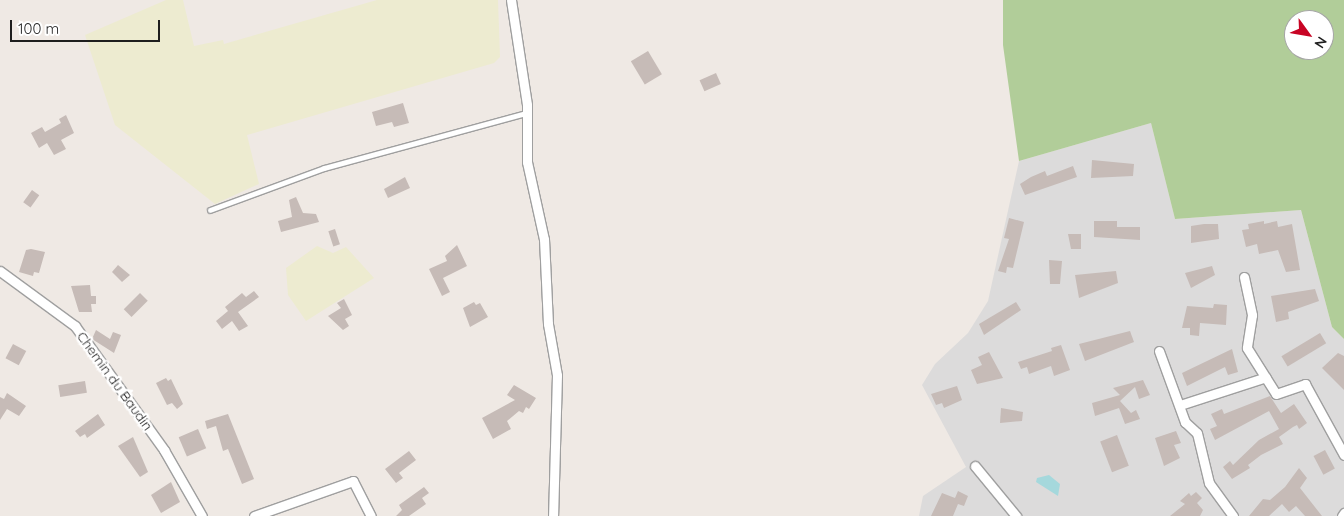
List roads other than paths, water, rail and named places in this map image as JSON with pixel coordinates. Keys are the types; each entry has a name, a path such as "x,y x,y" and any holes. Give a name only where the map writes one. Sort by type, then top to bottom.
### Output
{"street":[{"path":"511,0 527,113 527,162 544,239 548,324 556,375 553,516"},
{"name":"Chemin du Baudin","path":"0,271 74,326 164,450 202,516"},
{"path":"1244,277 1252,315 1247,348 1276,394 1305,384 1344,455"},
{"path":"1159,351 1186,422 1197,433 1209,483 1233,516"},
{"path":"1180,405 1266,377"},
{"path":"975,466 1016,516"},
{"path":"254,516 353,481 371,516"}],"lane":[{"path":"210,210 324,168 527,113"}],"water":[{"path":"1049,475 1060,484 1058,496 1036,482 1037,478"}]}
